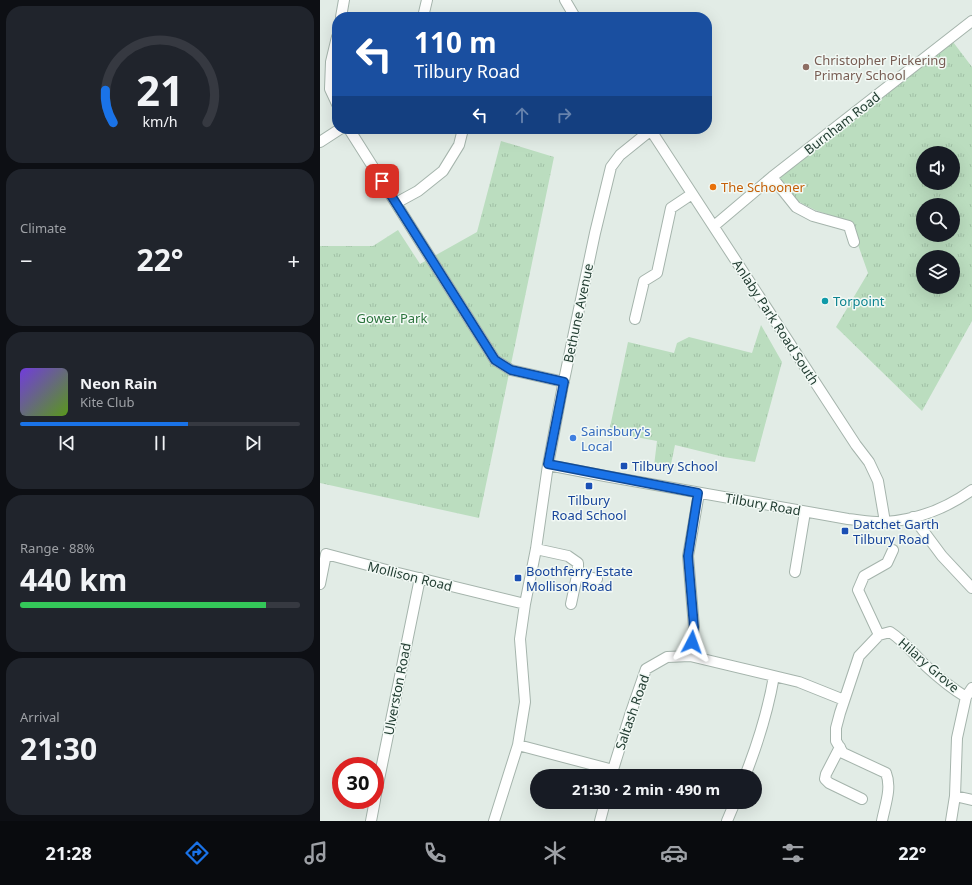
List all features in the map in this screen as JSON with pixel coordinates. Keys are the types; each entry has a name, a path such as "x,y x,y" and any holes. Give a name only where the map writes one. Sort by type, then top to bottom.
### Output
{"street":[{"path":"342,12 344,0"},
{"path":"424,12 427,0"},
{"path":"565,0 572,12"},
{"name":"Burnham Road","path":"714,226 772,177 972,21"},
{"path":"332,58 330,89 332,93"},
{"path":"320,142 332,134"},
{"path":"352,134 495,360 511,370 564,382"},
{"path":"396,203 418,191 443,171 459,145 462,134"},
{"name":"Bethune Avenue","path":"494,821 518,745 525,702 520,639 525,604 536,549 548,464 595,233 611,167 620,155 646,134"},
{"name":"Anlaby Park Road South","path":"654,134 856,445 869,462 878,481 885,522"},
{"path":"772,177 796,207 813,216 849,226 854,242"},
{"path":"635,319 644,281 657,273 671,208 692,194"},
{"name":"Tilbury Road","path":"548,464 805,512 848,519 885,522 928,514 960,499 972,490"},
{"path":"690,656 694,627 688,556 698,493"},
{"path":"794,572 805,512"},
{"path":"913,517 942,556 972,588"},
{"path":"536,549 568,556 578,563 577,576 571,604"},
{"path":"882,821 889,781 886,773 843,753 836,740 836,728 859,656 879,635 858,590 864,576 887,563 893,550"},
{"name":"Mollison Road","path":"320,584 323,553 525,604"},
{"path":"577,576 597,579"},
{"name":"Ulverston Road","path":"384,757 420,578"},
{"name":"Hilary Grove","path":"879,635 890,632 900,639 953,689 966,696"},
{"name":"Saltash Road","path":"613,769 646,669 667,657 690,656 799,682 844,700"},
{"path":"748,769 769,704 774,676"},
{"path":"951,821 955,796 957,738 966,696 972,688"},
{"path":"518,745 599,769"},
{"path":"840,748 826,774 825,779 829,783 862,799"},
{"path":"955,796 972,800"},
{"name":"Ulverston Road","path":"371,821 373,809"},
{"path":"600,821 603,809"},
{"path":"727,821 732,809"}],"green space":[{"path":"947,34 972,67 972,321 922,411 836,327 868,273 850,222 815,210 797,201 774,171"},
{"name":"Gower Park","path":"501,141 554,157 479,518 320,483 320,246 373,246 398,230 420,264 477,232"},
{"path":"761,325 782,362 755,462 724,457 675,445 670,469 654,466 657,441 609,432 628,342 674,353 677,343 689,337 752,353"}],"place":[{"name":"Christopher Pickering Primary School","path":"806,67"},
{"name":"The Schooner","path":"713,187"},
{"name":"Torpoint","path":"825,301"},
{"name":"Sainsbury's Local","path":"573,438"},
{"name":"Tilbury School","path":"624,466"},
{"name":"Tilbury Road School","path":"589,486"},
{"name":"Datchet Garth Tilbury Road","path":"845,531"},
{"name":"Boothferry Estate Mollison Road","path":"518,578"}],"route":[{"path":"382,181 495,360 511,370 564,382 548,464 698,493 688,556 694,627 692,642"}]}
